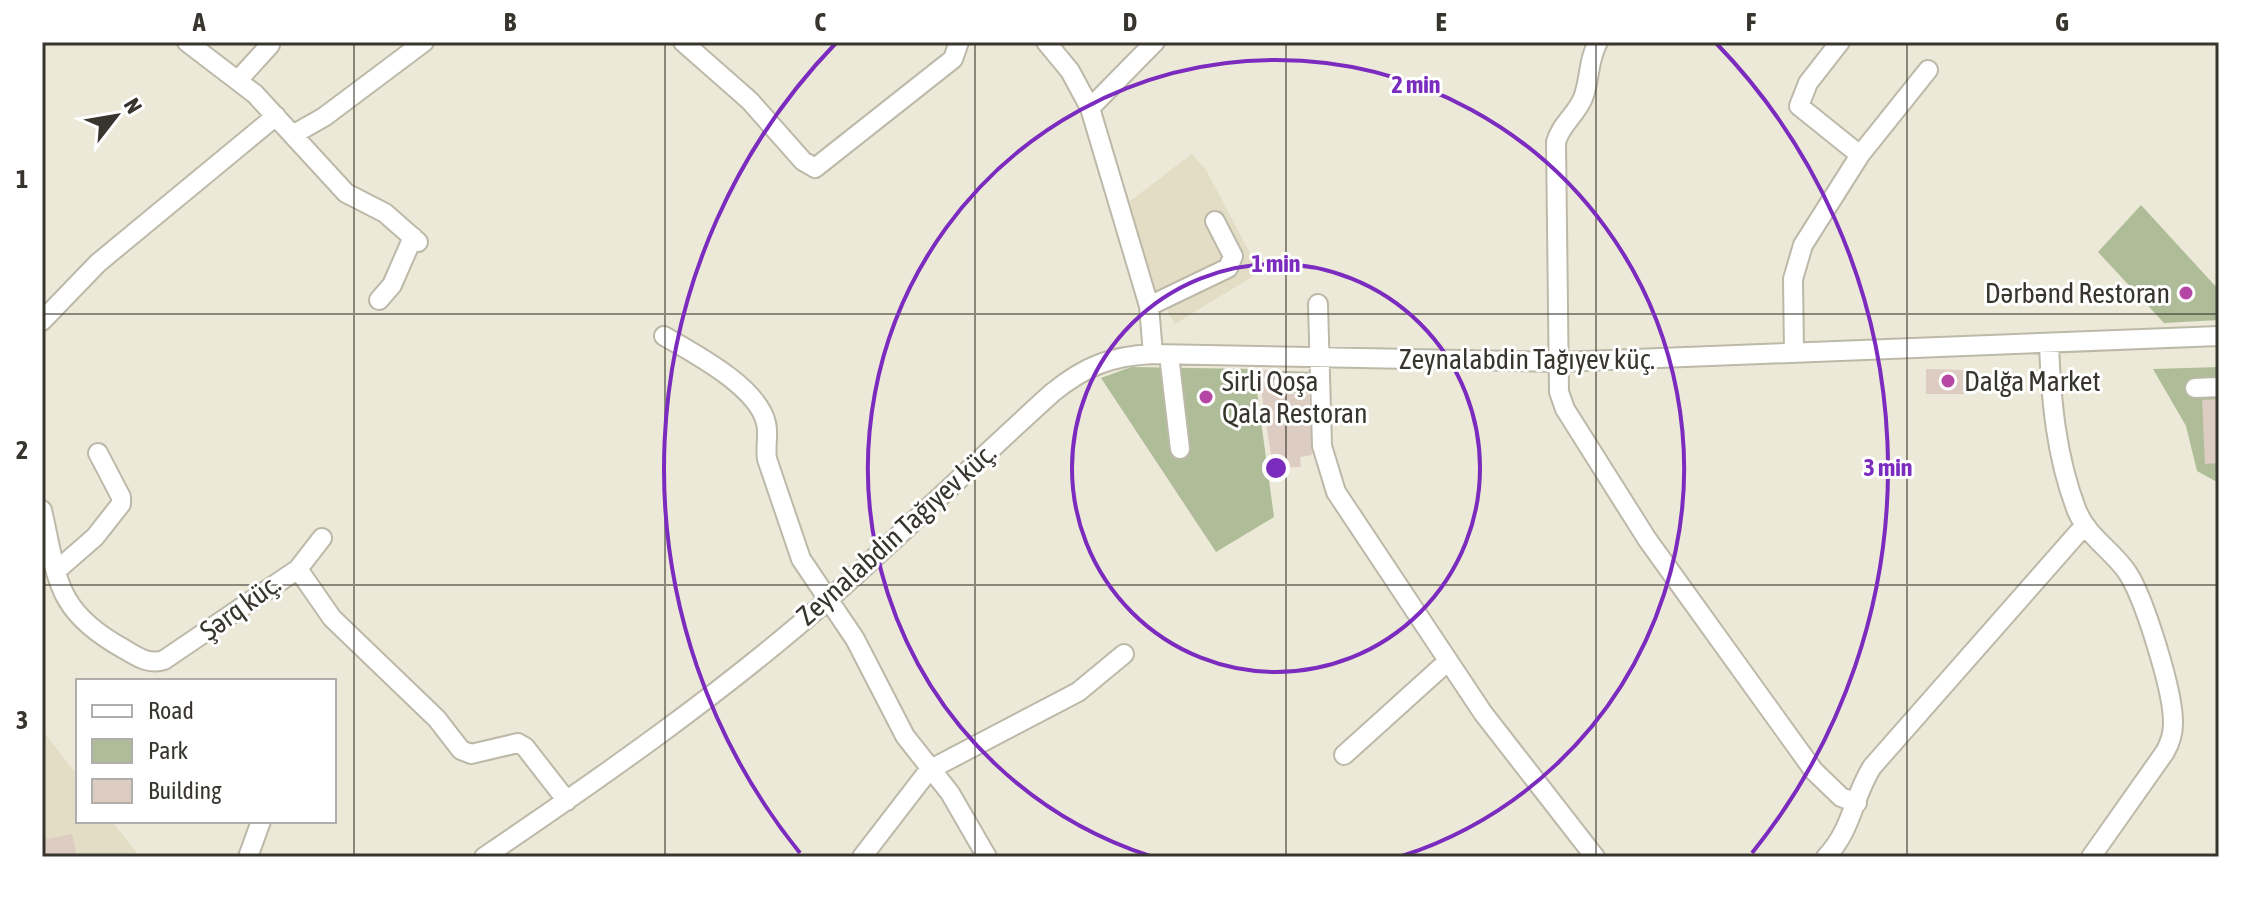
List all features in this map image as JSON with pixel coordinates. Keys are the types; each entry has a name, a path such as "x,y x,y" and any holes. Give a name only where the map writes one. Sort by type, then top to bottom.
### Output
{"street":[{"path":"187,42 239,79 294,134 346,193 385,213 415,240 392,285 379,300"},
{"path":"294,134 324,117 424,42"},
{"path":"683,42 750,101 803,161 815,168 953,59 959,42"},
{"path":"1046,42 1070,71 1090,108 1149,306 1180,449"},
{"path":"1090,108 1155,42"},
{"path":"1598,42 1589,64 1584,94 1560,129 1556,142 1559,392 1565,409 1647,539 1814,771 1841,797 1857,803"},
{"path":"1840,42 1808,83 1799,106 1860,155"},
{"path":"239,79 270,45"},
{"path":"1794,353 1792,318 1796,263 1803,245 1860,155 1928,70"},
{"path":"42,321 98,263 276,116"},
{"path":"1149,306 1228,268 1233,256 1215,221"},
{"path":"1318,304 1317,359 1322,446 1336,492 1447,662 1595,857"},
{"path":"664,336 751,395 759,406 768,427 767,459 801,559 855,639 905,736 950,793 987,857"},
{"name":"Zeynalabdin Tağıyev küç.","path":"484,857 660,733 827,600 1072,376 1110,358 1161,354 1559,362 2219,336"},
{"path":"2049,343 2054,424 2069,488 2084,526 2121,564 2141,599 2174,727 2165,752 2091,857"},
{"path":"1283,382 1318,383"},
{"path":"2195,388 2219,387"},
{"path":"56,571 95,537 121,504 117,488 98,453"},
{"name":"Şərq küç.","path":"42,510 60,589 73,612 96,634 140,658 157,662 298,569 332,618 437,719 461,750 471,754 518,743 525,747 567,801"},
{"path":"1826,857 1844,834 1863,781 1872,767 2084,526"},
{"path":"298,569 322,538"},
{"path":"862,857 929,770 1078,692 1124,654"},
{"path":"1344,755 1447,662"},
{"path":"248,857 260,823"}],"shaded area":[{"path":"1192,154 1206,170 1260,272 1175,324 1152,284 1126,204"},
{"path":"42,730 76,773 76,823 114,823 140,857 42,857"}],"green space":[{"path":"2141,205 2219,290 2219,320 2164,323 2098,252"},
{"path":"1131,367 1254,369 1274,517 1216,552 1101,378"},
{"path":"2219,367 2219,483 2197,471 2186,426 2153,369"}],"building":[{"path":"1926,369 1970,370 1970,394 1926,394"},
{"path":"1258,370 1281,370 1271,381 1277,393 1309,395 1312,455 1300,457 1301,467 1273,468"},
{"path":"2219,399 2219,463 2205,464 2202,400"},
{"path":"72,834 77,857 42,857 42,840"}],"place":[{"name":"Dərbənd Restoran","path":"2186,293"},
{"name":"Dalğa Market","path":"1948,381"},
{"name":"Sirli Qoşa Qala Restoran","path":"1206,397"}]}
